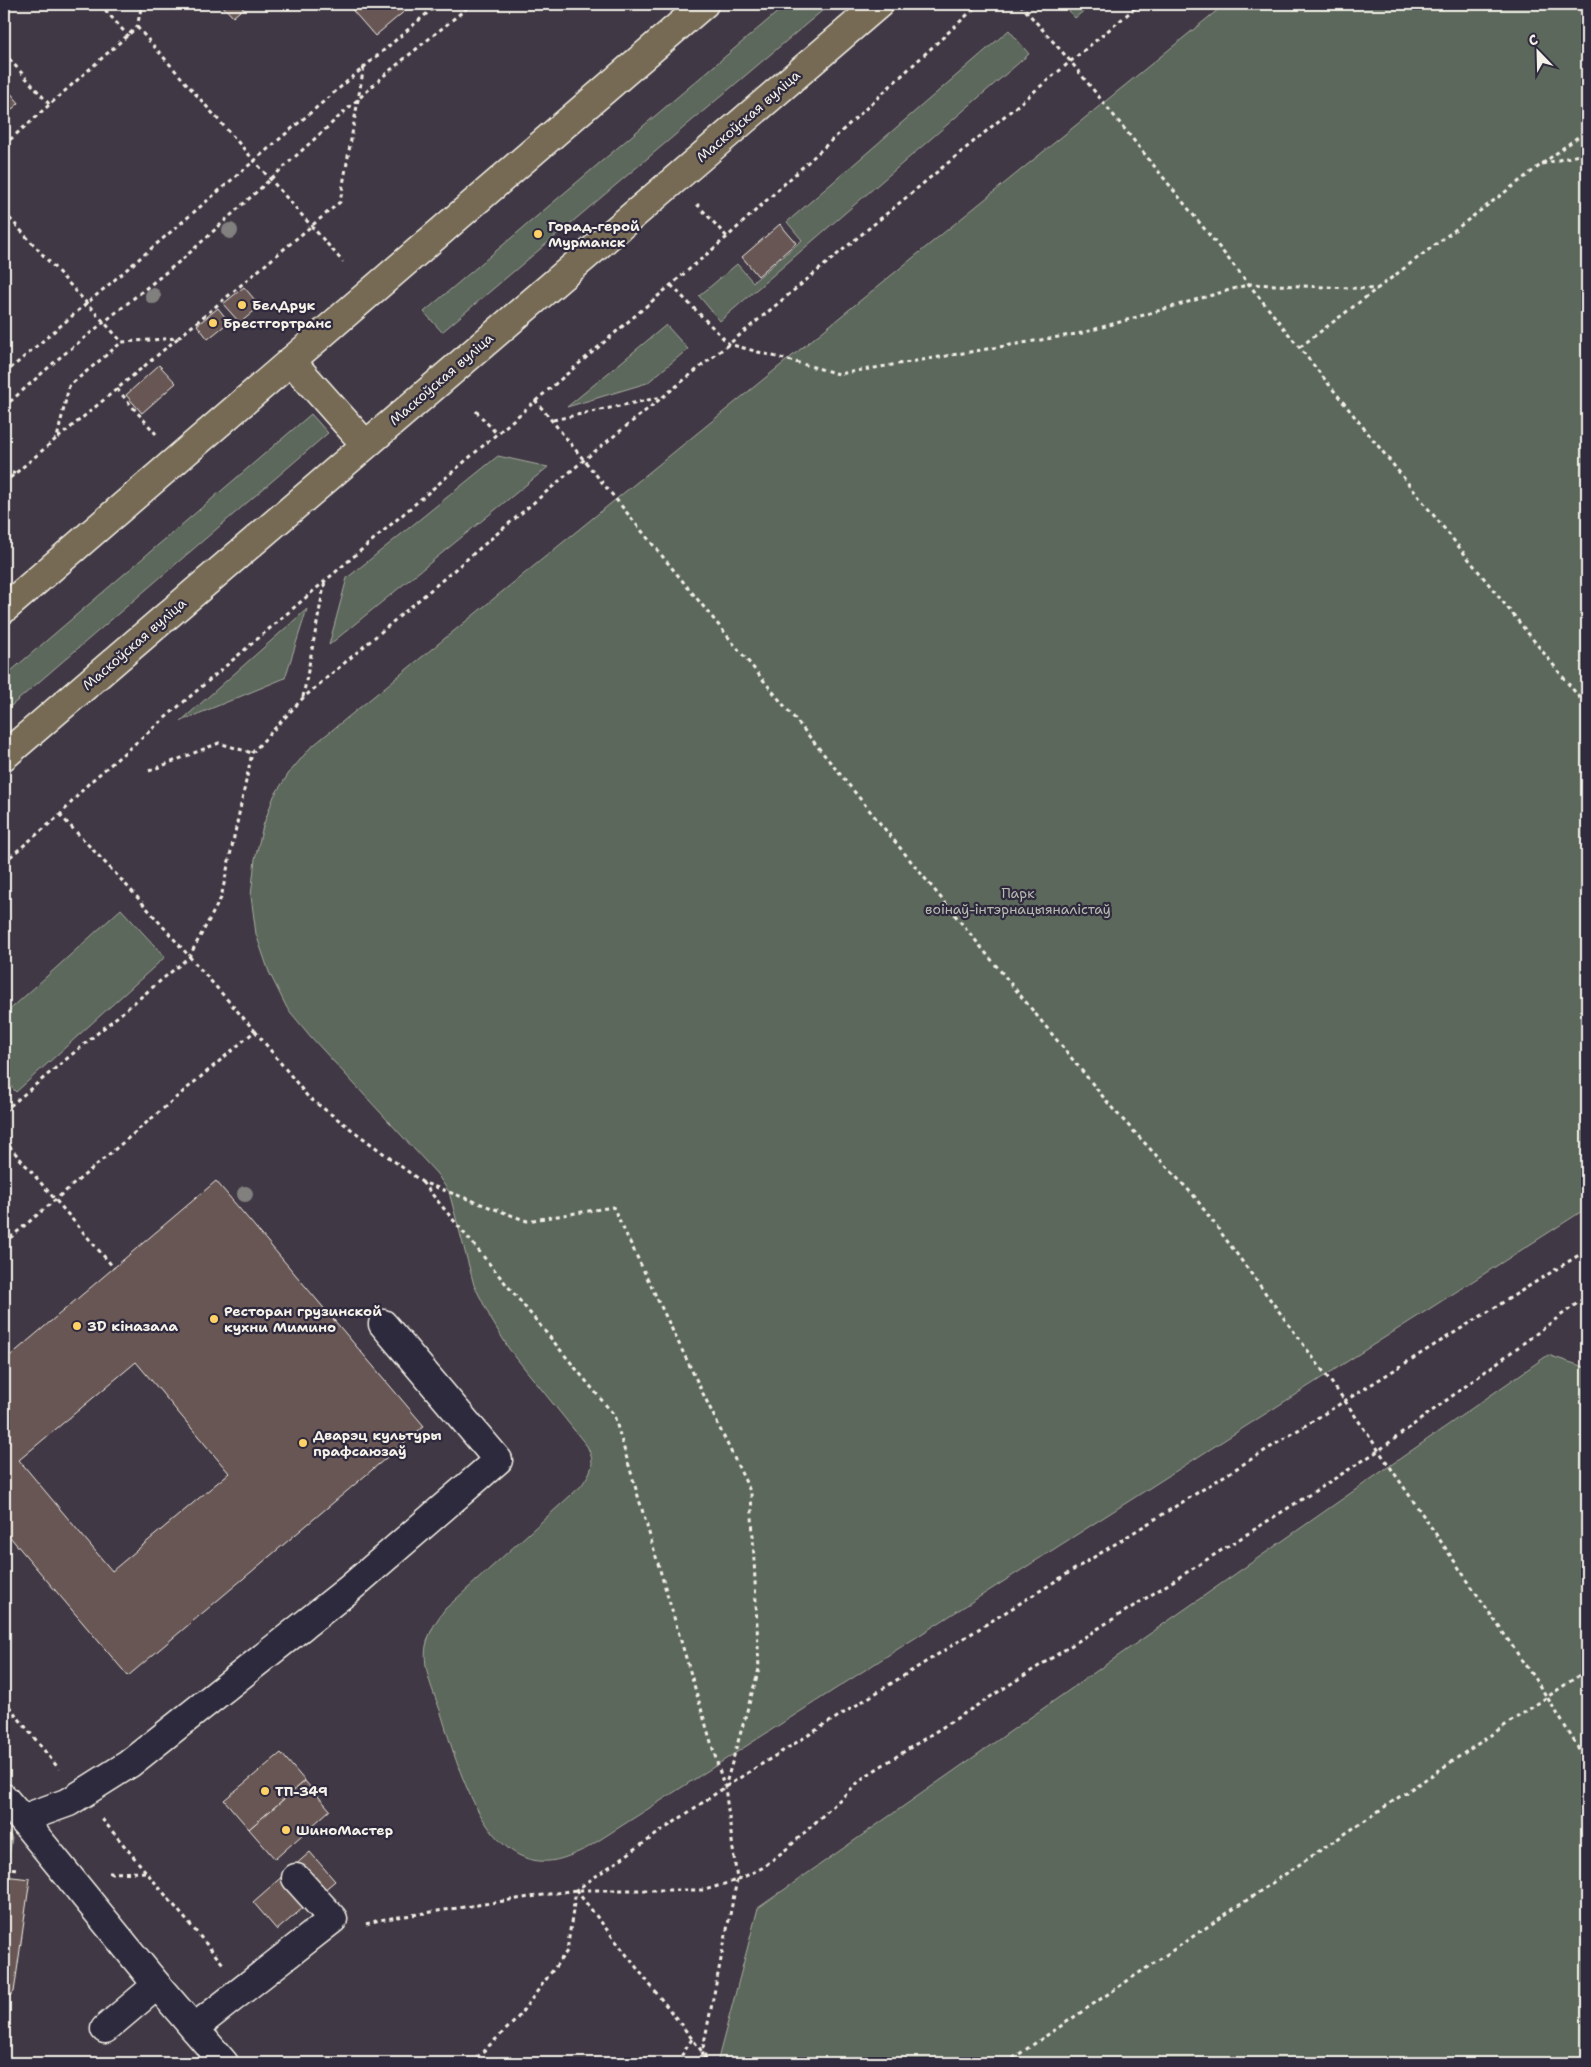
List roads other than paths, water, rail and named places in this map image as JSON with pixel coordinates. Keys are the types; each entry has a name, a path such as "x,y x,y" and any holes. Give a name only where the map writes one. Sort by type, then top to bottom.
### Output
{"highway":[{"path":"4,609 704,4"},
{"name":"Маскоўская вуліца","path":"4,756 879,4"},
{"path":"291,361 365,444"}],"lane":[{"path":"22,1819 69,1802 129,1764 348,1590 498,1460 383,1324"},
{"path":"4,1798 157,1985 224,2063"},
{"path":"194,2028 333,1919 296,1878"},
{"path":"105,2028 157,1985"}],"place":[{"name":"Горад-герой Мурманск","path":"538,234"},
{"name":"БелДрук","path":"242,305"},
{"name":"Брестгортранс","path":"213,323"},
{"name":"Ресторан грузинской кухни Мимино","path":"214,1319"},
{"name":"3D кіназала","path":"77,1326"},
{"name":"Дварэц культуры прафсаюзаў","path":"303,1443"},
{"name":"ТП-349","path":"265,1791"},
{"name":"ШиноМастер","path":"286,1830"}],"park label":[{"name":"Парк воінаў-інтэрнацыяналістаў","path":"1018,902"}]}
